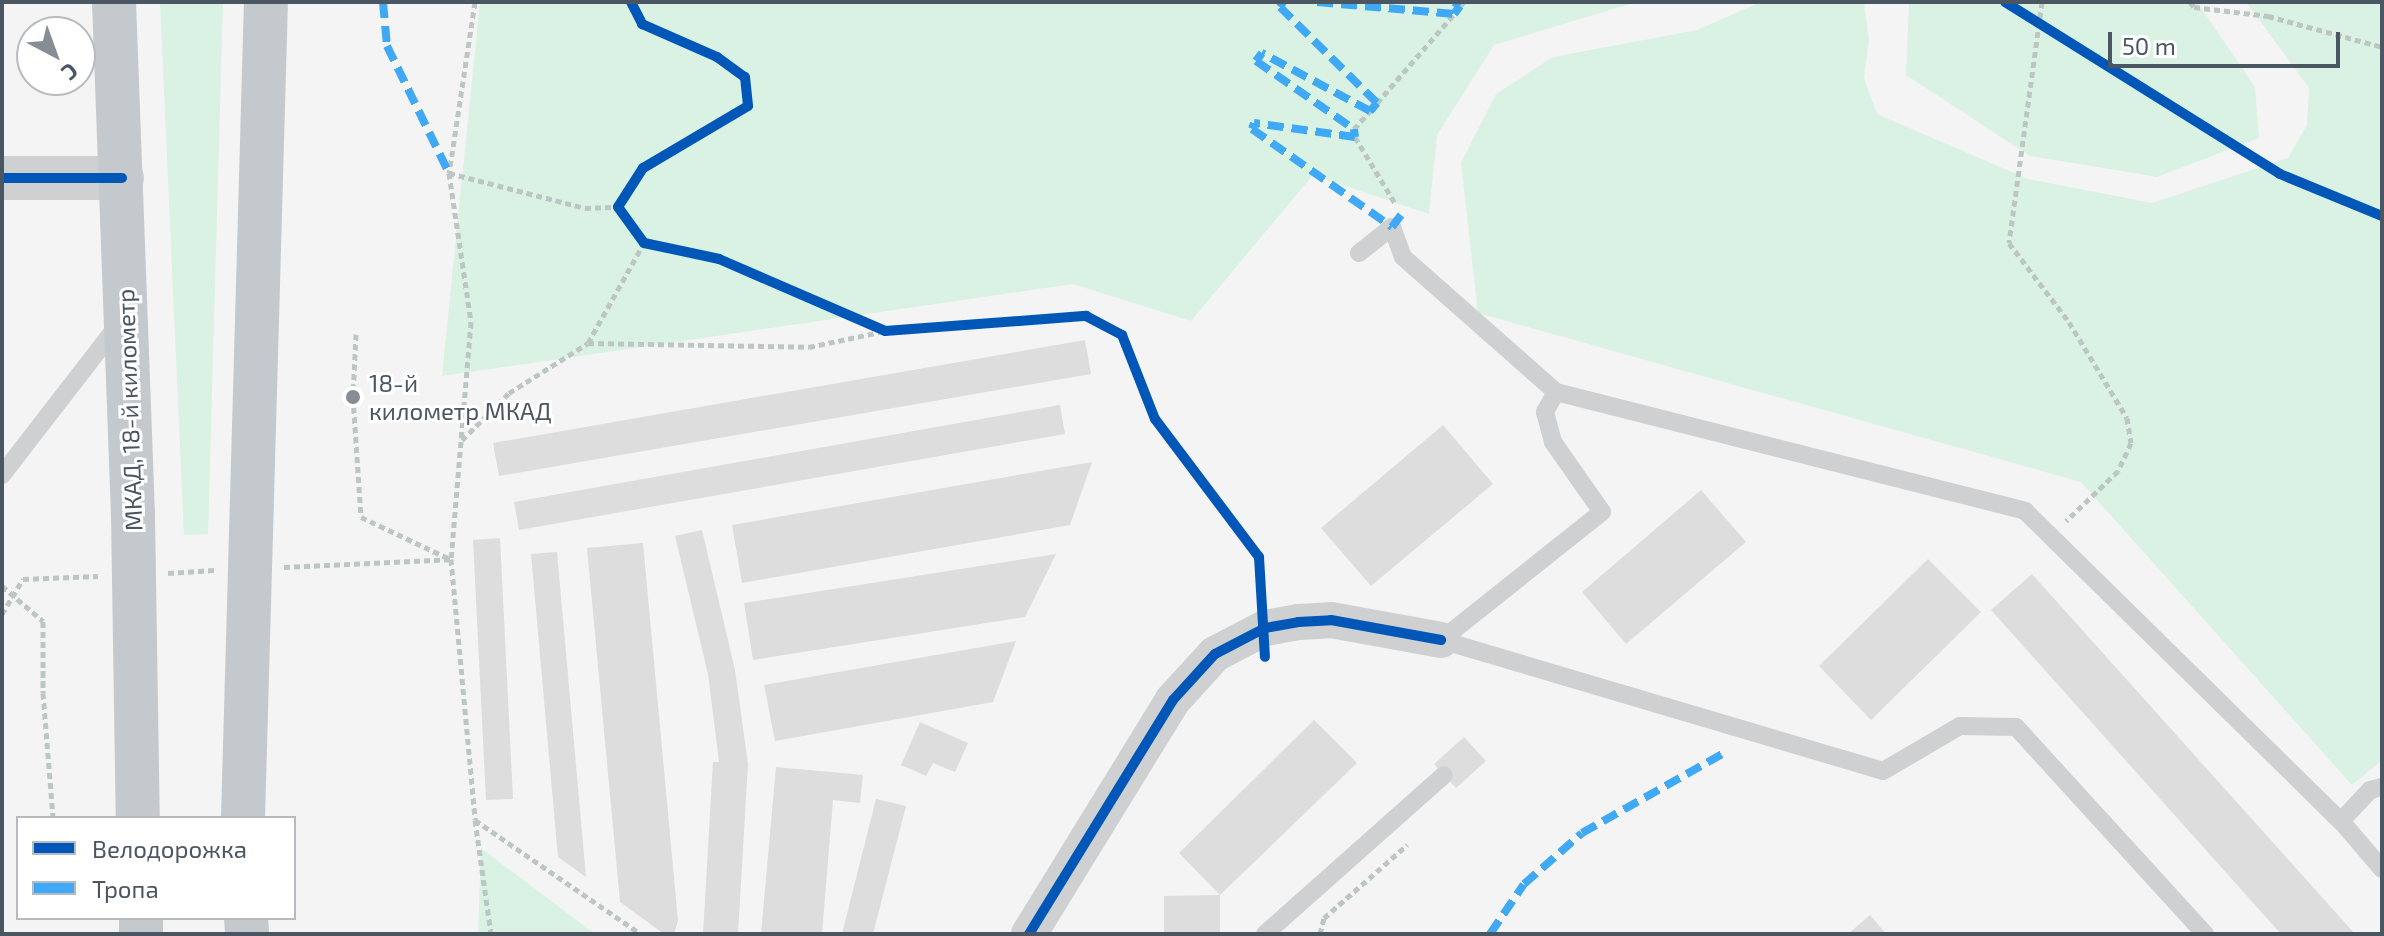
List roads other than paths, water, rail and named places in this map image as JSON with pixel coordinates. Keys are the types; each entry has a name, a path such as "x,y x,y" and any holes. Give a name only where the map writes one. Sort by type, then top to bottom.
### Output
{"highway":[{"name":"МКАД, 18-й километр","path":"114,2 122,178 138,816"},
{"path":"243,816 266,2"}],"street":[{"path":"2,178 122,178"},
{"path":"1029,934 1173,700 1215,654 1265,628 1298,622 1331,620 1441,640"}],"lane":[{"path":"1359,253 1392,227 1403,257 1556,392 2025,511 2341,821 2382,869"},
{"path":"2,475 125,317"},
{"path":"1441,640 1602,512 1553,442 1545,412 1556,392"},
{"path":"1441,640 1883,771 1960,726 2016,727 2205,934"},
{"path":"1265,934 1444,775"},
{"path":"2341,821 2370,790 2382,787"}],"place":[{"name":"18-й километр МКАД","path":"353,397"}]}
